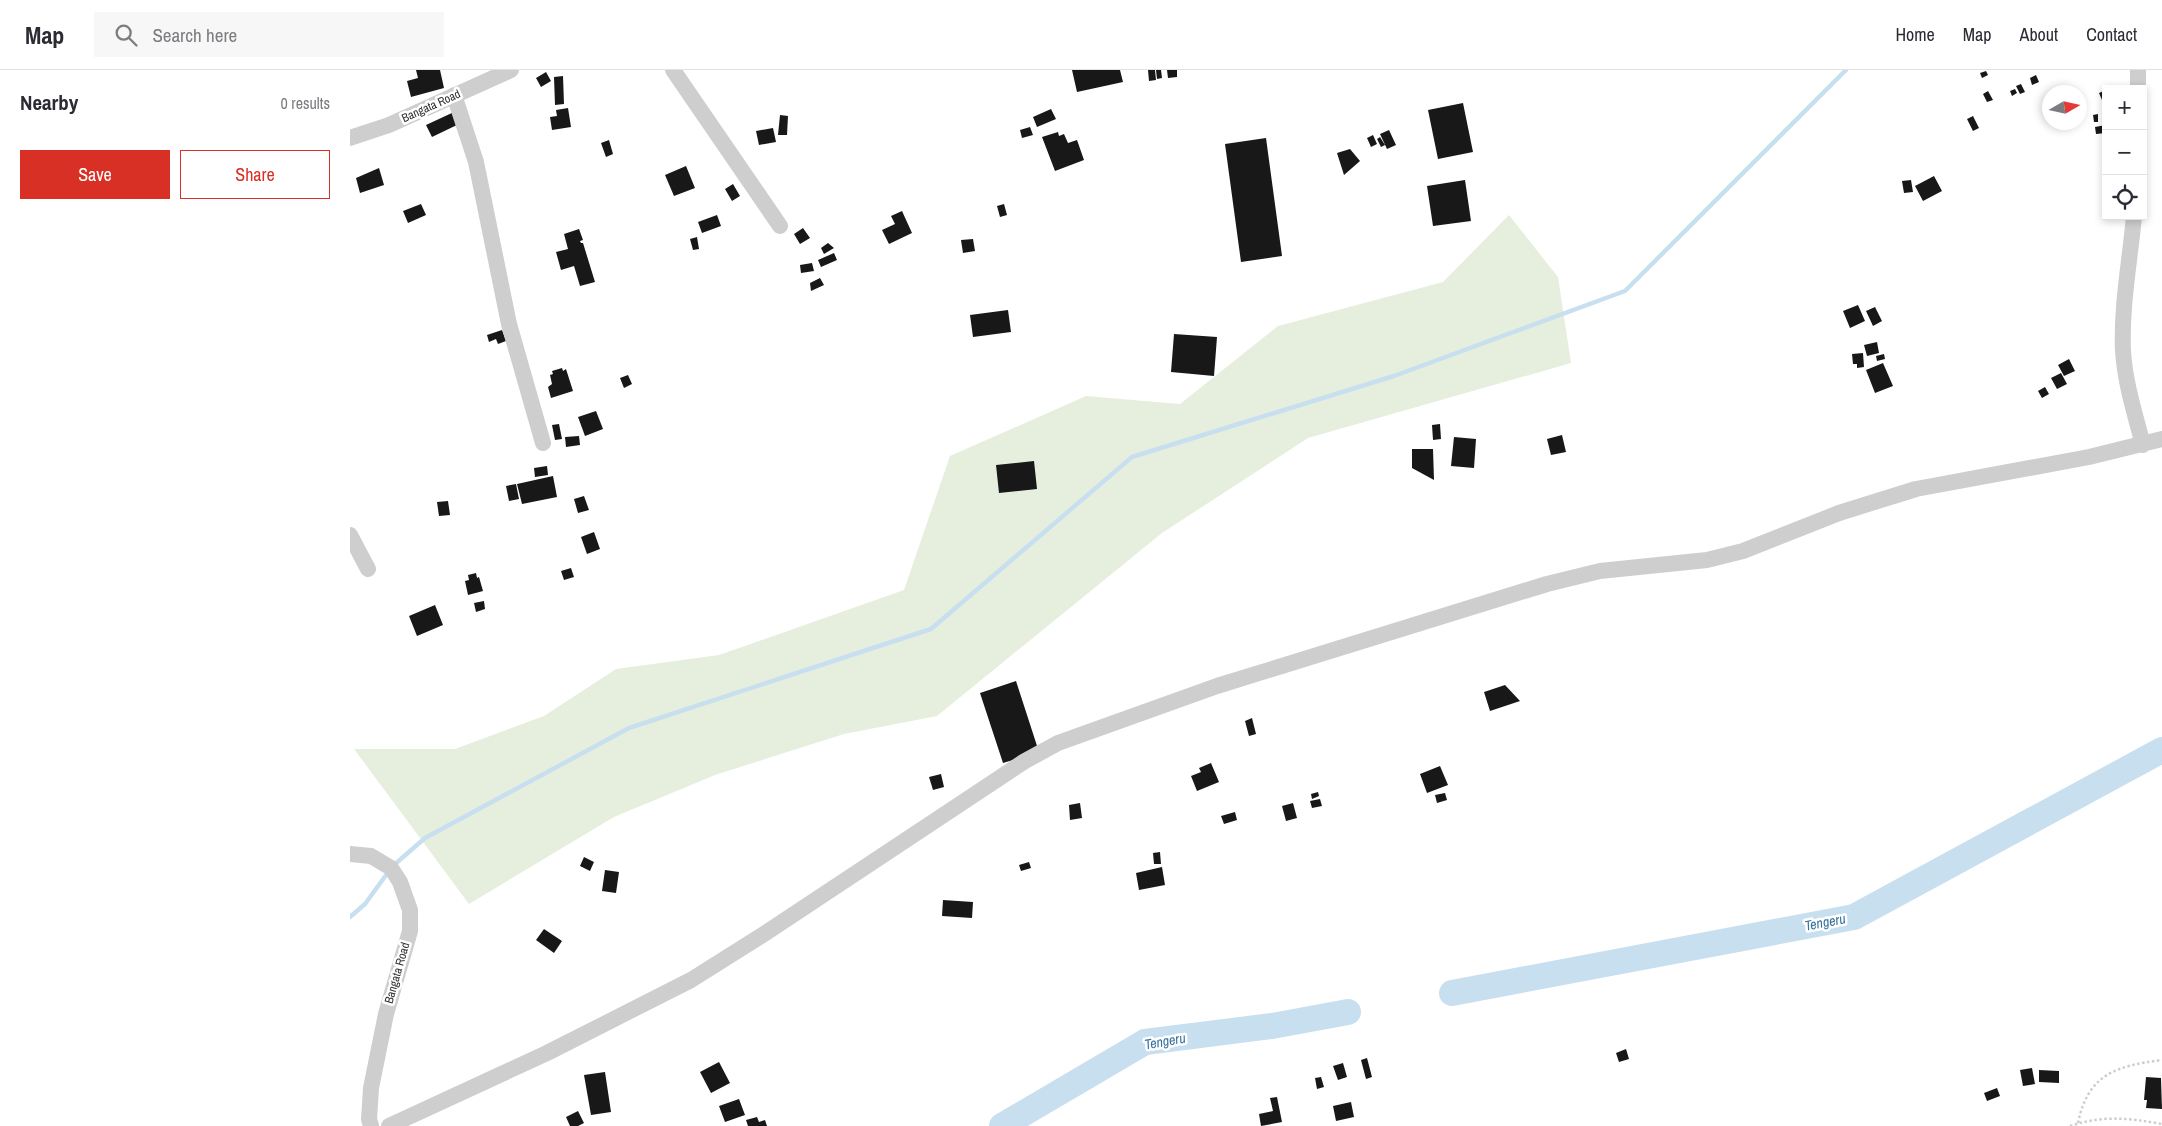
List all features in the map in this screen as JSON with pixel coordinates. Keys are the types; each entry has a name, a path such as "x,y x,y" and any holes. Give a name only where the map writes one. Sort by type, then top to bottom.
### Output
{"street":[{"name":"Bangata Road","path":"350,138 380,129 511,70"},
{"path":"673,70 780,226"},
{"path":"2138,70 2138,85"},
{"path":"454,95 476,162 509,324 543,443"},
{"path":"2134,220 2124,313 2123,352 2131,399 2143,445"},
{"path":"389,1126 548,1053 691,980 756,940 1025,761 1058,743 1217,686 1547,584 1600,571 1707,560 1743,551 1839,513 1916,489 2027,470 2143,445 2162,439"},
{"path":"350,535 368,568"},
{"name":"Bangata Road","path":"350,854 372,856 391,868 400,882 410,910 410,931 386,1014 371,1088 369,1119 371,1126"}],"path":[{"path":"2078,1123 2085,1097 2102,1078 2125,1066 2162,1060"},
{"path":"2070,1126 2100,1118 2118,1118 2162,1124"}],"green space":[{"path":"1509,215 1558,277 1571,363 1308,438 1162,533 937,716 844,734 715,775 614,817 469,904 354,749 455,749 544,716 616,669 719,655 904,590 950,456 1086,396 1180,404 1278,326 1443,282"}],"building":[{"path":"416,70 440,70 444,88 411,97 407,81 418,78"},
{"path":"1072,70 1120,70 1123,82 1077,92"},
{"path":"1148,70 1155,70 1156,80 1149,81"},
{"path":"1156,70 1161,70 1162,78 1157,79"},
{"path":"1167,70 1177,70 1177,77 1168,78"},
{"path":"1986,71 1988,75 1982,78 1980,73"},
{"path":"546,72 551,81 541,87 536,78"},
{"path":"2036,75 2039,82 2032,85 2030,78"},
{"path":"563,76 564,104 555,105 554,77"},
{"path":"2021,84 2025,92 2020,94 2016,86"},
{"path":"2015,89 2017,93 2012,96 2010,91"},
{"path":"1988,91 1993,100 1987,102 1983,94"},
{"path":"1463,103 1473,152 1438,159 1428,110"},
{"path":"568,108 571,127 552,130 550,117 557,116 556,110"},
{"path":"1051,109 1056,119 1037,127 1033,117"},
{"path":"454,112 459,124 432,137 426,125"},
{"path":"2098,114 2098,122 2094,122 2093,115"},
{"path":"780,115 788,116 787,135 778,135"},
{"path":"1973,116 1979,128 1973,131 1967,119"},
{"path":"2102,126 2102,133 2096,134 2095,127"},
{"path":"1030,127 1033,135 1022,138 1020,130"},
{"path":"773,128 776,142 759,145 756,131"},
{"path":"1389,130 1396,145 1387,149 1380,134"},
{"path":"1058,132 1059,136 1064,134 1068,143 1077,140 1084,160 1055,171 1042,137"},
{"path":"1373,135 1377,144 1371,147 1367,138"},
{"path":"1380,137 1385,145 1381,147 1377,139"},
{"path":"1266,138 1282,256 1241,262 1225,144"},
{"path":"609,140 613,154 606,157 601,143"},
{"path":"1350,149 1360,161 1344,175 1337,153"},
{"path":"686,166 695,188 674,196 665,175"},
{"path":"379,168 384,185 360,193 356,178"},
{"path":"1934,176 1942,191 1923,201 1915,186"},
{"path":"1465,180 1471,221 1433,226 1427,186"},
{"path":"1911,180 1913,192 1904,193 1902,181"},
{"path":"733,184 740,196 732,201 725,189"},
{"path":"421,204 426,215 408,223 403,211"},
{"path":"1004,204 1007,215 1000,217 997,206"},
{"path":"902,211 912,233 889,244 882,230 895,224 891,216"},
{"path":"717,215 721,226 702,233 698,222"},
{"path":"803,228 810,238 800,244 794,234"},
{"path":"579,229 583,240 580,241 583,243 595,282 580,286 574,266 561,270 556,252 568,249 564,234"},
{"path":"697,237 699,249 693,250 690,239"},
{"path":"973,239 975,251 963,253 961,240"},
{"path":"828,243 834,248 824,254 821,248"},
{"path":"834,253 837,260 821,267 818,260"},
{"path":"812,263 814,271 801,273 800,265"},
{"path":"820,278 824,285 811,291 810,283"},
{"path":"1858,305 1865,321 1850,328 1843,311"},
{"path":"1875,307 1882,321 1873,326 1866,311"},
{"path":"1008,310 1011,332 973,337 970,315"},
{"path":"502,330 506,341 498,344 496,339 489,342 487,335"},
{"path":"1174,334 1217,337 1214,376 1171,372"},
{"path":"1877,342 1879,353 1867,356 1864,345"},
{"path":"1863,353 1864,367 1857,368 1857,364 1853,364 1852,354"},
{"path":"1884,354 1885,359 1877,361 1876,356"},
{"path":"2069,359 2075,371 2064,376 2058,365"},
{"path":"1883,363 1893,386 1875,393 1866,370"},
{"path":"562,368 563,371 566,369 573,391 551,398 548,387 552,384 550,375 553,374 552,371"},
{"path":"2061,373 2067,384 2057,389 2051,378"},
{"path":"628,375 632,384 624,388 620,378"},
{"path":"2045,387 2049,394 2042,398 2038,391"},
{"path":"596,411 603,429 585,436 578,417"},
{"path":"559,424 562,439 555,440 552,425"},
{"path":"1440,424 1441,439 1433,440 1432,425"},
{"path":"1562,435 1566,452 1551,455 1547,439"},
{"path":"579,436 580,445 566,447 565,437"},
{"path":"1454,437 1476,439 1474,468 1451,466"},
{"path":"1412,449 1433,449 1434,480 1412,468"},
{"path":"1034,461 1037,489 999,493 996,465"},
{"path":"547,466 548,475 535,477 534,468"},
{"path":"553,476 557,497 522,504 517,484"},
{"path":"516,484 519,499 509,501 506,486"},
{"path":"584,496 589,510 578,513 574,499"},
{"path":"448,501 450,515 439,516 437,502"},
{"path":"594,532 600,549 587,554 581,537"},
{"path":"571,568 574,577 564,580 561,571"},
{"path":"476,573 483,591 468,595 465,581 469,580 468,575"},
{"path":"484,601 485,609 476,612 474,603"},
{"path":"435,605 443,625 417,636 409,616"},
{"path":"1016,681 1039,752 1003,763 980,693"},
{"path":"1505,685 1520,701 1490,711 1484,692"},
{"path":"1252,718 1256,734 1249,736 1245,721"},
{"path":"1211,763 1219,782 1197,791 1191,776 1201,772 1199,768"},
{"path":"1440,766 1448,785 1427,793 1420,774"},
{"path":"941,774 944,787 933,790 929,777"},
{"path":"1318,792 1319,796 1312,799 1311,794"},
{"path":"1445,793 1447,800 1437,803 1435,795"},
{"path":"1320,799 1322,806 1312,808 1310,801"},
{"path":"1080,803 1082,818 1070,820 1069,805"},
{"path":"1293,803 1297,818 1286,821 1282,806"},
{"path":"1235,812 1237,820 1224,824 1221,816"},
{"path":"1160,852 1161,864 1154,864 1153,853"},
{"path":"584,857 594,862 590,871 580,866"},
{"path":"1029,862 1031,868 1021,871 1019,865"},
{"path":"1162,867 1165,885 1139,890 1136,873"},
{"path":"605,870 619,872 616,893 602,891"},
{"path":"943,900 973,902 972,918 942,916"},
{"path":"544,929 562,941 554,953 536,940"},
{"path":"1626,1049 1629,1059 1619,1062 1616,1053"},
{"path":"1367,1058 1372,1077 1366,1079 1361,1060"},
{"path":"719,1062 730,1083 711,1093 700,1072"},
{"path":"1343,1063 1347,1077 1338,1080 1333,1066"},
{"path":"2032,1068 2035,1084 2023,1086 2020,1070"},
{"path":"2039,1070 2059,1071 2059,1083 2039,1082"},
{"path":"605,1072 611,1112 591,1115 584,1075"},
{"path":"1321,1077 1324,1087 1317,1089 1315,1078"},
{"path":"2146,1077 2161,1078 2162,1109 2146,1108 2147,1100 2144,1100"},
{"path":"1997,1088 2000,1096 1987,1101 1984,1093"},
{"path":"1277,1097 1282,1122 1261,1126 1259,1114 1273,1111 1270,1098"},
{"path":"739,1099 745,1115 725,1122 719,1106"},
{"path":"1351,1102 1354,1117 1336,1121 1333,1106"},
{"path":"578,1111 584,1123 578,1126 570,1126 566,1117"},
{"path":"757,1117 759,1122 765,1120 767,1126 748,1126 746,1120"}],"waterway":[{"path":"394,865 425,838 629,728 931,629 1132,457 1394,376 1625,291 1846,70"},
{"name":"Tengeru","path":"1452,993 1854,917 2162,750"},
{"path":"350,917 365,904 389,871"},
{"name":"Tengeru","path":"1002,1126 1145,1042 1272,1026 1348,1012"}]}
